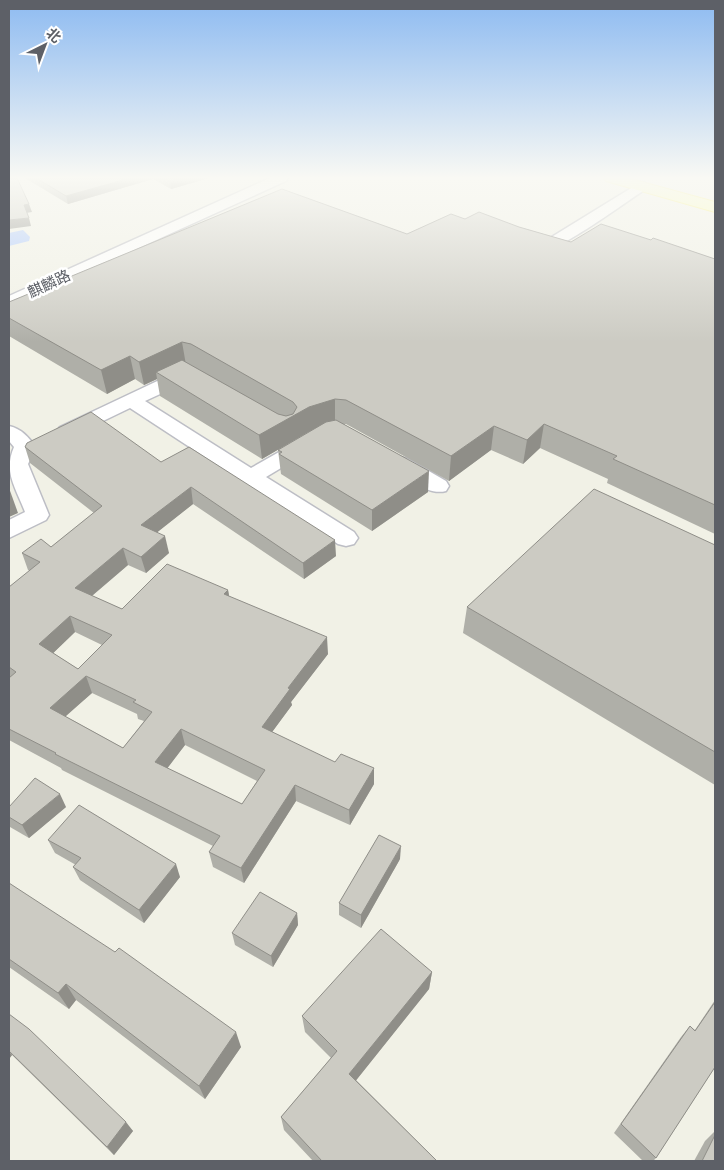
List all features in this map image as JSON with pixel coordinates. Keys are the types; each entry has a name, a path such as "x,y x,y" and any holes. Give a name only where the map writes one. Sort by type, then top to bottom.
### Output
{"street":[{"name":"麒麟路","path":"9,302 161,233"},
{"path":"512,239 538,248 567,233"},
{"path":"9,530 38,515 17,464 37,443 187,373 204,383"},
{"path":"130,400 346,538"},
{"path":"9,432 19,439 37,443"},
{"path":"251,477 326,435"},
{"path":"380,453 438,486"}],"water":[{"path":"9,233 26,233 30,237 29,241 9,246"}],"building":[{"path":"177,233 538,233 571,242 587,233 628,233 651,240 653,238 715,259 715,505 613,459 617,456 544,424 527,440 494,426 451,456 346,400 335,399 309,407 259,435 156,372 182,360 278,414 286,416 293,414 297,407 293,402 191,344 182,342 139,362 130,356 101,370 9,318 9,302"},
{"path":"91,412 161,462 189,447 335,540 303,563 191,487 141,525 165,536 141,557 123,548 75,588 122,609 167,564 228,590 224,594 327,637 288,688 290,689 262,727 335,762 341,754 374,768 349,810 295,785 241,868 209,852 220,836 9,729 9,678 16,672 9,667 9,587 40,562 22,553 41,539 51,547 102,506 25,447 27,443","holes":["70,616 112,635 78,669 39,644","86,676 136,700 133,702 152,712 123,748 50,708","181,729 265,770 242,804 155,762"]},
{"path":"336,420 429,471 372,510 279,454 282,452 278,450 326,422"},
{"path":"594,489 715,545 715,752 467,607"},
{"path":"35,778 60,794 22,825 9,817 9,807"},
{"path":"79,805 176,864 139,910 73,867 81,858 48,840"},
{"path":"379,835 401,846 361,915 339,903"},
{"path":"9,883 115,952 119,948 236,1032 199,1086 66,984 58,993 9,959"},
{"path":"260,892 297,913 271,956 232,933"},
{"path":"381,929 432,972 349,1074 437,1161 322,1161 281,1117 337,1051 302,1016"},
{"path":"715,1002 715,1067 656,1158 621,1124 690,1026 695,1031"},
{"path":"9,1014 29,1029 126,1122 107,1147 9,1051"},
{"path":"715,1135 715,1161 702,1161"}]}
